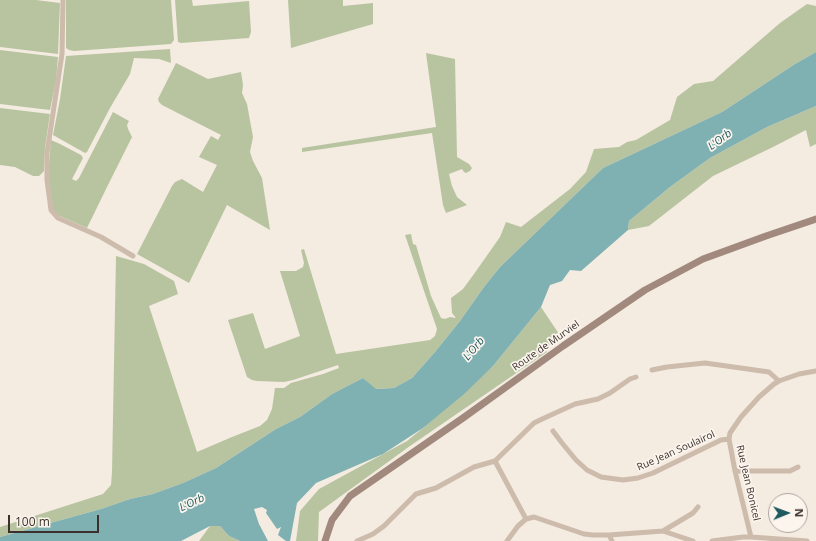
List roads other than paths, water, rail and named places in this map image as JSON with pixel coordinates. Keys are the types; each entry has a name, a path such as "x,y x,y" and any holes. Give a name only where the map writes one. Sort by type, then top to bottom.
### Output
{"main road":[{"name":"Route de Murviel","path":"325,541 332,520 350,496 645,290 704,259 816,219"}],"street":[{"path":"63,0 62,54 47,153 47,180 51,210 58,218 101,237 133,256"},
{"path":"652,370 667,367 705,364 769,372 779,381"},
{"name":"Rue Jean Bonicel","path":"752,537 735,471 729,439 730,433 741,417 759,397 774,384 799,374 816,371"},
{"path":"357,541 373,534 384,526 416,494 436,488 474,467 495,461 534,423 575,404 598,399 610,393 630,379 636,377"},
{"name":"Rue Jean Soulairol","path":"553,431 576,460 587,470 601,477 623,480 638,478 653,473 721,440 729,439"},
{"path":"495,461 526,519"},
{"path":"735,471 790,471 798,467"},
{"path":"663,532 693,513 698,507"},
{"path":"507,541 518,526 526,519 534,517 584,534 609,535 663,532 693,541"},
{"path":"609,535 612,541"},
{"path":"712,541 743,537 807,541"}],"water":[{"name":"L'Orb","path":"816,52 816,106 767,127 710,158 670,187 629,221 628,230 581,271 570,270 562,281 550,285 541,307 493,366 464,394 423,428 383,454 316,483 297,503 290,541 286,541 278,535 281,527 277,529 266,513 267,510 262,507 254,509 259,524 268,541 240,541 229,536 220,526 210,526 181,541 0,541 0,537 101,509 130,499 153,494 183,483 216,468 276,429 300,417 332,394 363,378 376,389 394,388 412,378 460,321 500,267 603,168 722,112"}]}
